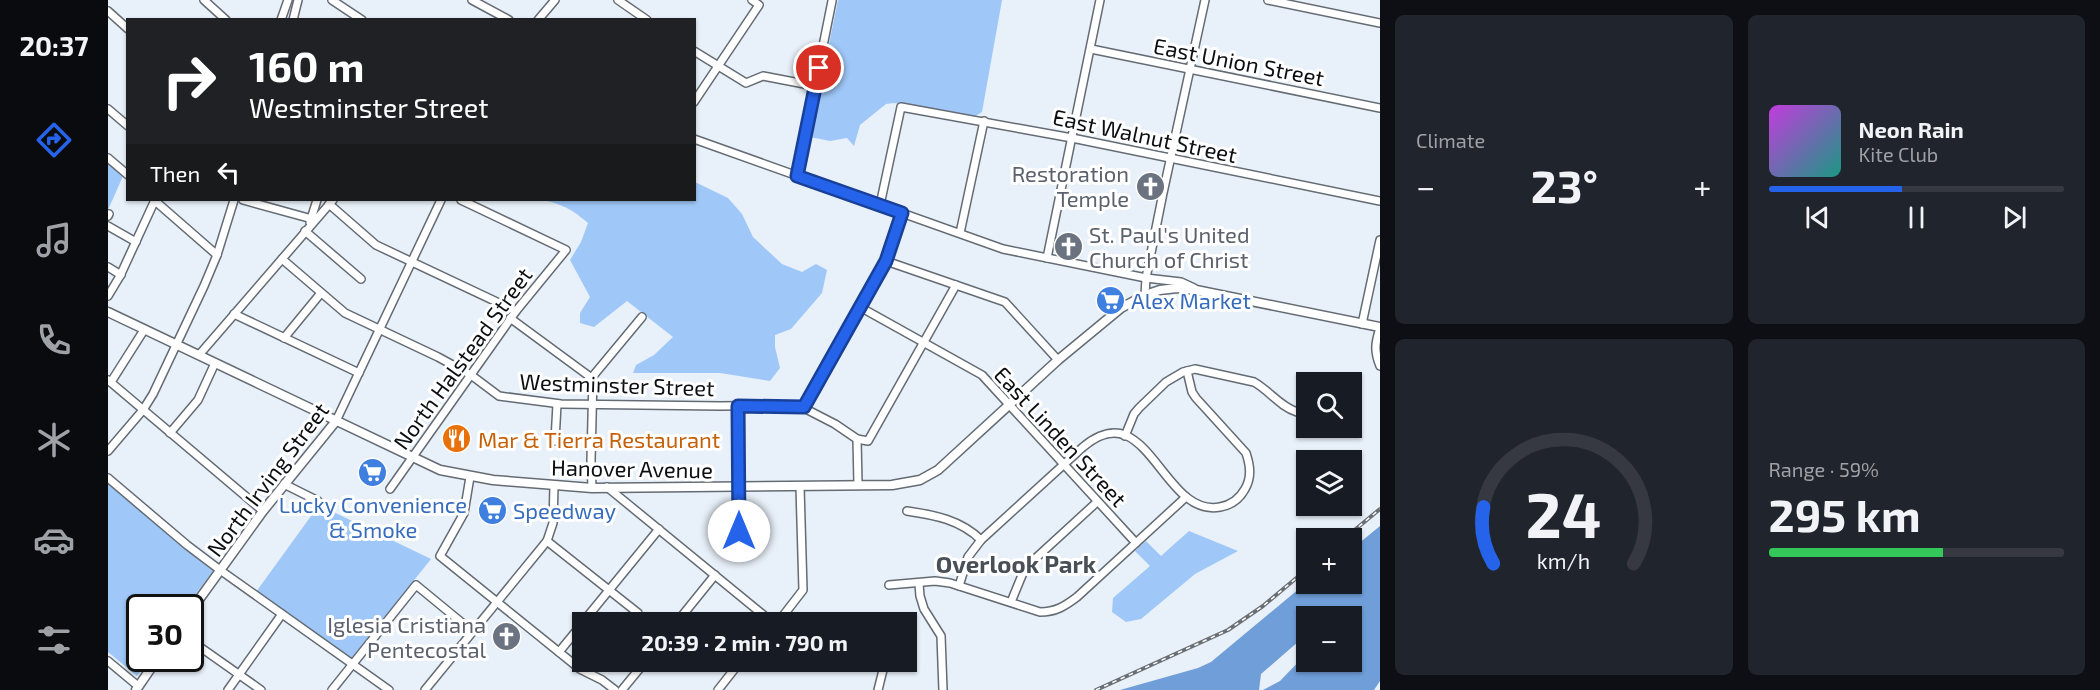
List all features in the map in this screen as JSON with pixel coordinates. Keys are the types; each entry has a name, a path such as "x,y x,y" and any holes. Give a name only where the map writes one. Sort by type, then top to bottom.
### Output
{"main road":[{"name":"Hanover Avenue","path":"108,312 440,470 470,477 592,488 800,487 900,484 920,480 930,475 1114,312 1145,295 1168,288 1196,290 1380,328"},
{"name":"North Irving Street","path":"203,594 284,484 336,422"},
{"path":"137,688 148,672"}],"street":[{"path":"204,0 224,18"},
{"path":"282,18 288,0"},
{"path":"294,18 298,0"},
{"path":"472,0 505,18"},
{"path":"540,18 555,0"},
{"path":"618,0 644,18"},
{"path":"696,99 759,5 752,0"},
{"path":"1047,258 1100,0"},
{"path":"1145,295 1146,278 1181,103 1191,70 1205,0"},
{"path":"1268,0 1380,23"},
{"path":"334,1 359,18"},
{"path":"797,176 832,1"},
{"path":"108,11 126,27"},
{"name":"East Union Street","path":"1091,50 1380,108"},
{"path":"696,52 746,83 763,75 815,86"},
{"name":"East Walnut Street","path":"880,205 901,107 1072,138 1380,201"},
{"path":"108,109 126,124"},
{"path":"960,233 984,121"},
{"path":"696,141 1003,249 1146,278 1181,282 1196,290"},
{"path":"108,158 126,173"},
{"path":"108,296 121,275 155,201"},
{"path":"156,201 217,255"},
{"path":"108,452 143,410 153,394 217,255 234,201"},
{"path":"247,201 312,219"},
{"path":"307,230 318,201"},
{"name":"North Irving Street","path":"336,422 441,201"},
{"name":"North Halstead Street","path":"390,489 510,318 566,250 463,201"},
{"path":"199,355 331,202 376,245 516,311"},
{"path":"902,213 886,261 804,407 857,439 868,441 956,285"},
{"path":"108,226 136,242"},
{"path":"307,230 361,279"},
{"path":"1362,324 1380,240"},
{"name":"Westminster Street","path":"282,259 345,313 438,357 471,375 499,396 557,404 804,407"},
{"path":"886,261 1005,302 1058,360"},
{"path":"108,267 121,275"},
{"path":"284,338 321,293"},
{"name":"East Linden Street","path":"860,307 982,375 1136,543"},
{"path":"234,314 359,373"},
{"path":"592,488 593,379 596,372 642,317"},
{"path":"510,318 593,379"},
{"path":"1380,328 1375,344 1376,357 1380,366"},
{"path":"144,330 109,381 263,512"},
{"path":"170,433 198,400 215,363"},
{"path":"1125,436 1134,414 1166,382 1175,375 1195,369 1254,382 1263,387 1281,404 1296,412"},
{"path":"959,586 968,557 981,540 1092,439 1106,433 1125,436 1138,445 1186,497 1198,505 1223,507 1238,499 1246,488 1250,474 1246,453 1196,398 1192,392 1187,371"},
{"path":"555,441 557,404"},
{"path":"738,406 739,531"},
{"path":"857,439 858,484"},
{"path":"470,477 464,513 440,556 580,670 602,680 615,690"},
{"path":"108,478 220,570 389,690"},
{"path":"284,484 318,501"},
{"path":"425,690 547,541 553,523 554,486"},
{"path":"607,487 760,612"},
{"path":"786,612 803,590 800,487"},
{"path":"889,585 935,581 959,586 1040,612 1051,612 1062,608 1077,597 1186,497"},
{"path":"1011,602 1025,568 1098,502"},
{"path":"907,511 934,515 964,525 981,540"},
{"path":"592,612 659,530"},
{"path":"547,541 637,612"},
{"path":"685,612 715,575"},
{"path":"919,584 924,609 941,636 943,690"},
{"path":"332,690 416,585 472,632"},
{"path":"228,690 282,614"},
{"path":"559,652 572,636"},
{"path":"204,650 261,690"},
{"path":"108,661 137,688"},
{"path":"622,690 637,672"},
{"path":"718,690 732,672"},
{"path":"878,690 882,672"}],"shaded area":[{"path":"838,0 1002,0 982,112 974,117 894,103 886,104 860,125 854,146 847,138 830,141 810,137"},
{"path":"108,162 123,176 108,210"},
{"path":"696,182 728,198 742,214 753,237 782,264 802,272 816,264 827,270 822,293 791,329 775,335 780,368 770,381 720,373 633,373 636,365 654,355 673,337 627,301 594,327 580,323 580,313 590,297 570,260 581,242 588,223 577,214 546,201 696,201"},
{"path":"108,484 213,571 196,594 126,594 126,667 108,652"},
{"path":"319,505 431,559 351,659 256,592"},
{"path":"1380,526 1380,681 1374,690 1263,690 1280,681 1296,664 1296,672 1362,672 1362,606 1296,606 1296,644 1261,674 1259,690 1120,690 1198,668 1211,662 1296,591 1296,594 1362,594 1362,541"},
{"path":"1189,531 1238,551 1195,574 1141,619 1126,622 1112,612 1113,598 1150,566 1135,551 1146,541 1161,556"}],"railway":[{"path":"1357,528 1380,509"},
{"path":"1096,690 1228,630 1263,606 1296,578"}],"place":[{"name":"Restoration Temple","path":"1150,186"},
{"name":"St. Paul's United Church of Christ","path":"1068,247"},
{"name":"Alex Market","path":"1110,300"},
{"name":"Mar & Tierra Restaurant","path":"457,439"},
{"name":"Lucky Convenience & Smoke","path":"373,472"},
{"name":"Speedway","path":"492,510"},
{"name":"Iglesia Cristiana Pentecostal","path":"507,637"}],"district":[{"name":"Overlook Park","path":"1016,563"}],"route":[{"path":"739,531 738,406 798,405 804,407 886,261 902,213 797,176 819,68"}]}
